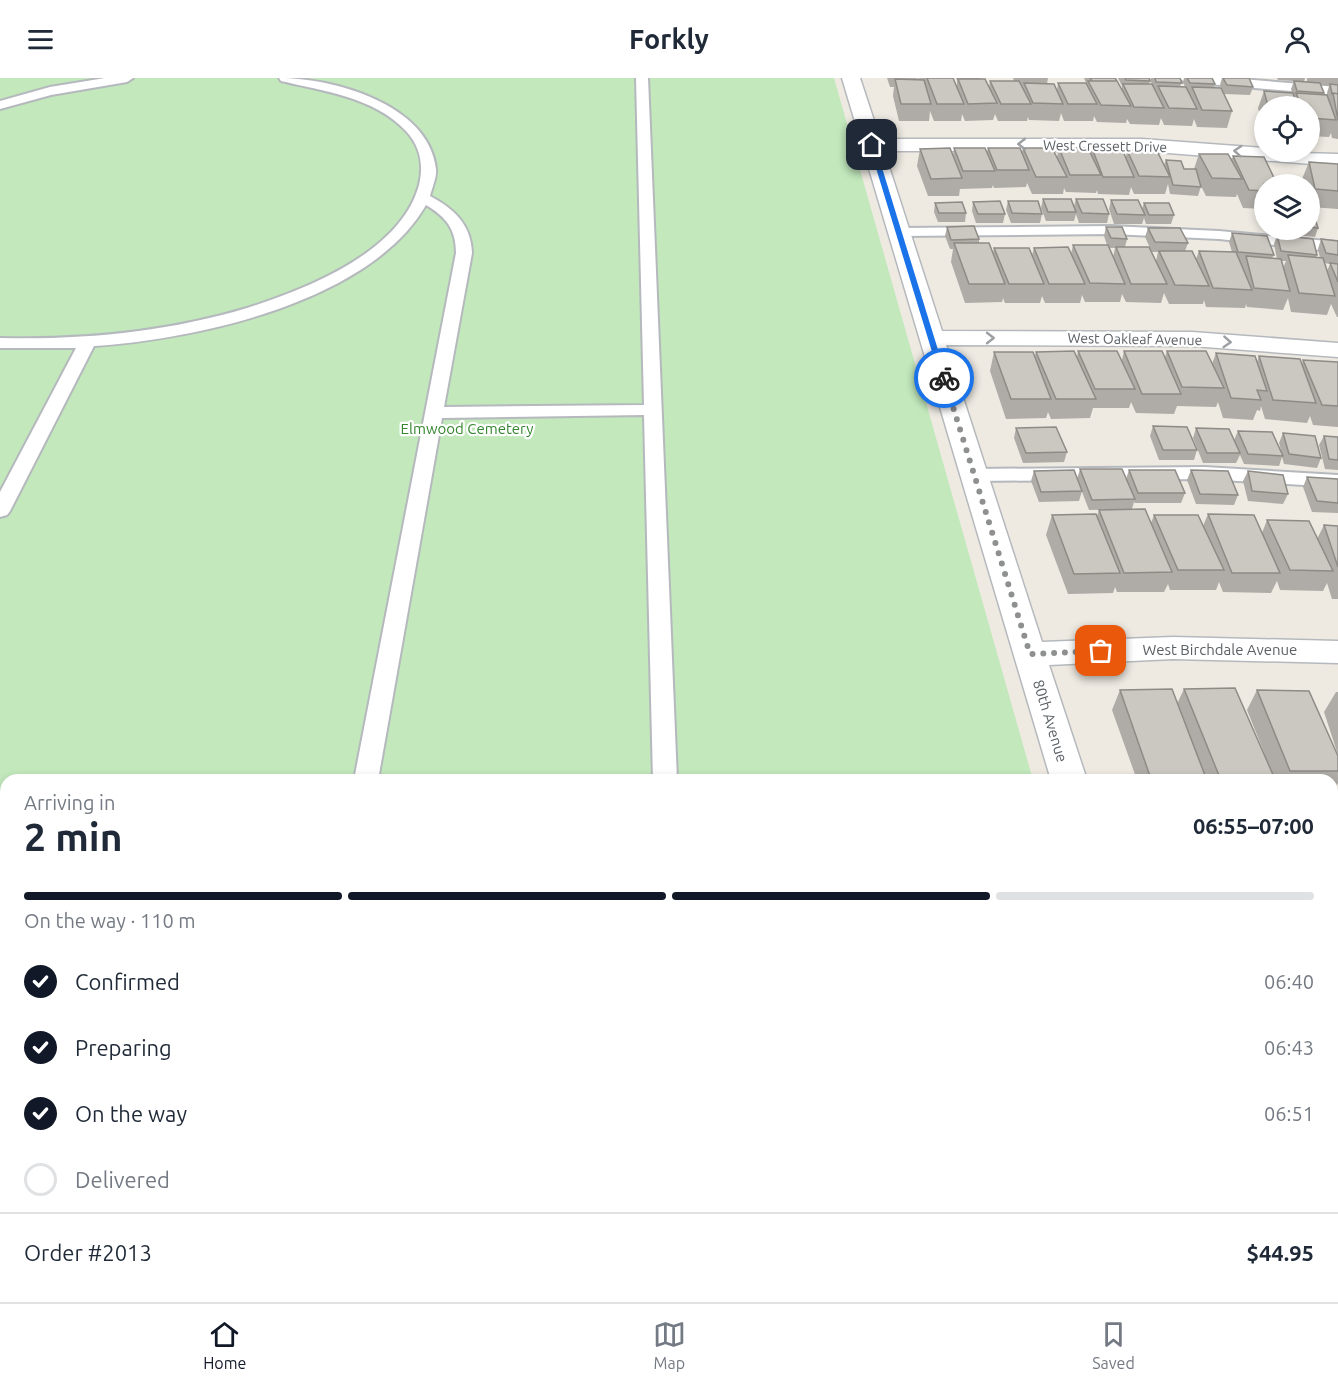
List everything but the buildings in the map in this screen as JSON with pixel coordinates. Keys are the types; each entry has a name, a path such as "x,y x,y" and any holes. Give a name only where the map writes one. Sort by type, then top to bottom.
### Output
{"street":[{"name":"80th Avenue","path":"851,78 1067,774"},
{"name":"West Cressett Drive","path":"872,145 1142,145 1338,159"},
{"name":"West Oakleaf Avenue","path":"932,338 1192,339 1338,350"},
{"name":"West Birchdale Avenue","path":"1030,654 1173,648 1338,652"}],"lane":[{"path":"50,91 79,78"},
{"path":"0,105 50,91 127,78"},
{"path":"0,343 87,343 173,332 235,316 292,297 334,277 378,250 398,232 413,215 423,198 428,182 429,165 425,150 417,136 390,112 351,93 285,78"},
{"path":"642,78 665,774"},
{"path":"1185,78 1338,91"},
{"path":"367,774 465,242 463,232 456,222 440,207 423,198"},
{"path":"899,232 1129,231 1219,235 1338,247"},
{"path":"0,512 87,343"},
{"path":"434,413 653,410"},
{"path":"974,475 1215,473 1338,482"}],"green space":[{"name":"Elmwood Cemetery","path":"0,78 834,78 1031,774 0,774"}],"way so far":[{"path":"944,378 1030,654 1101,651"}],"route":[{"path":"872,145 944,378"}]}
